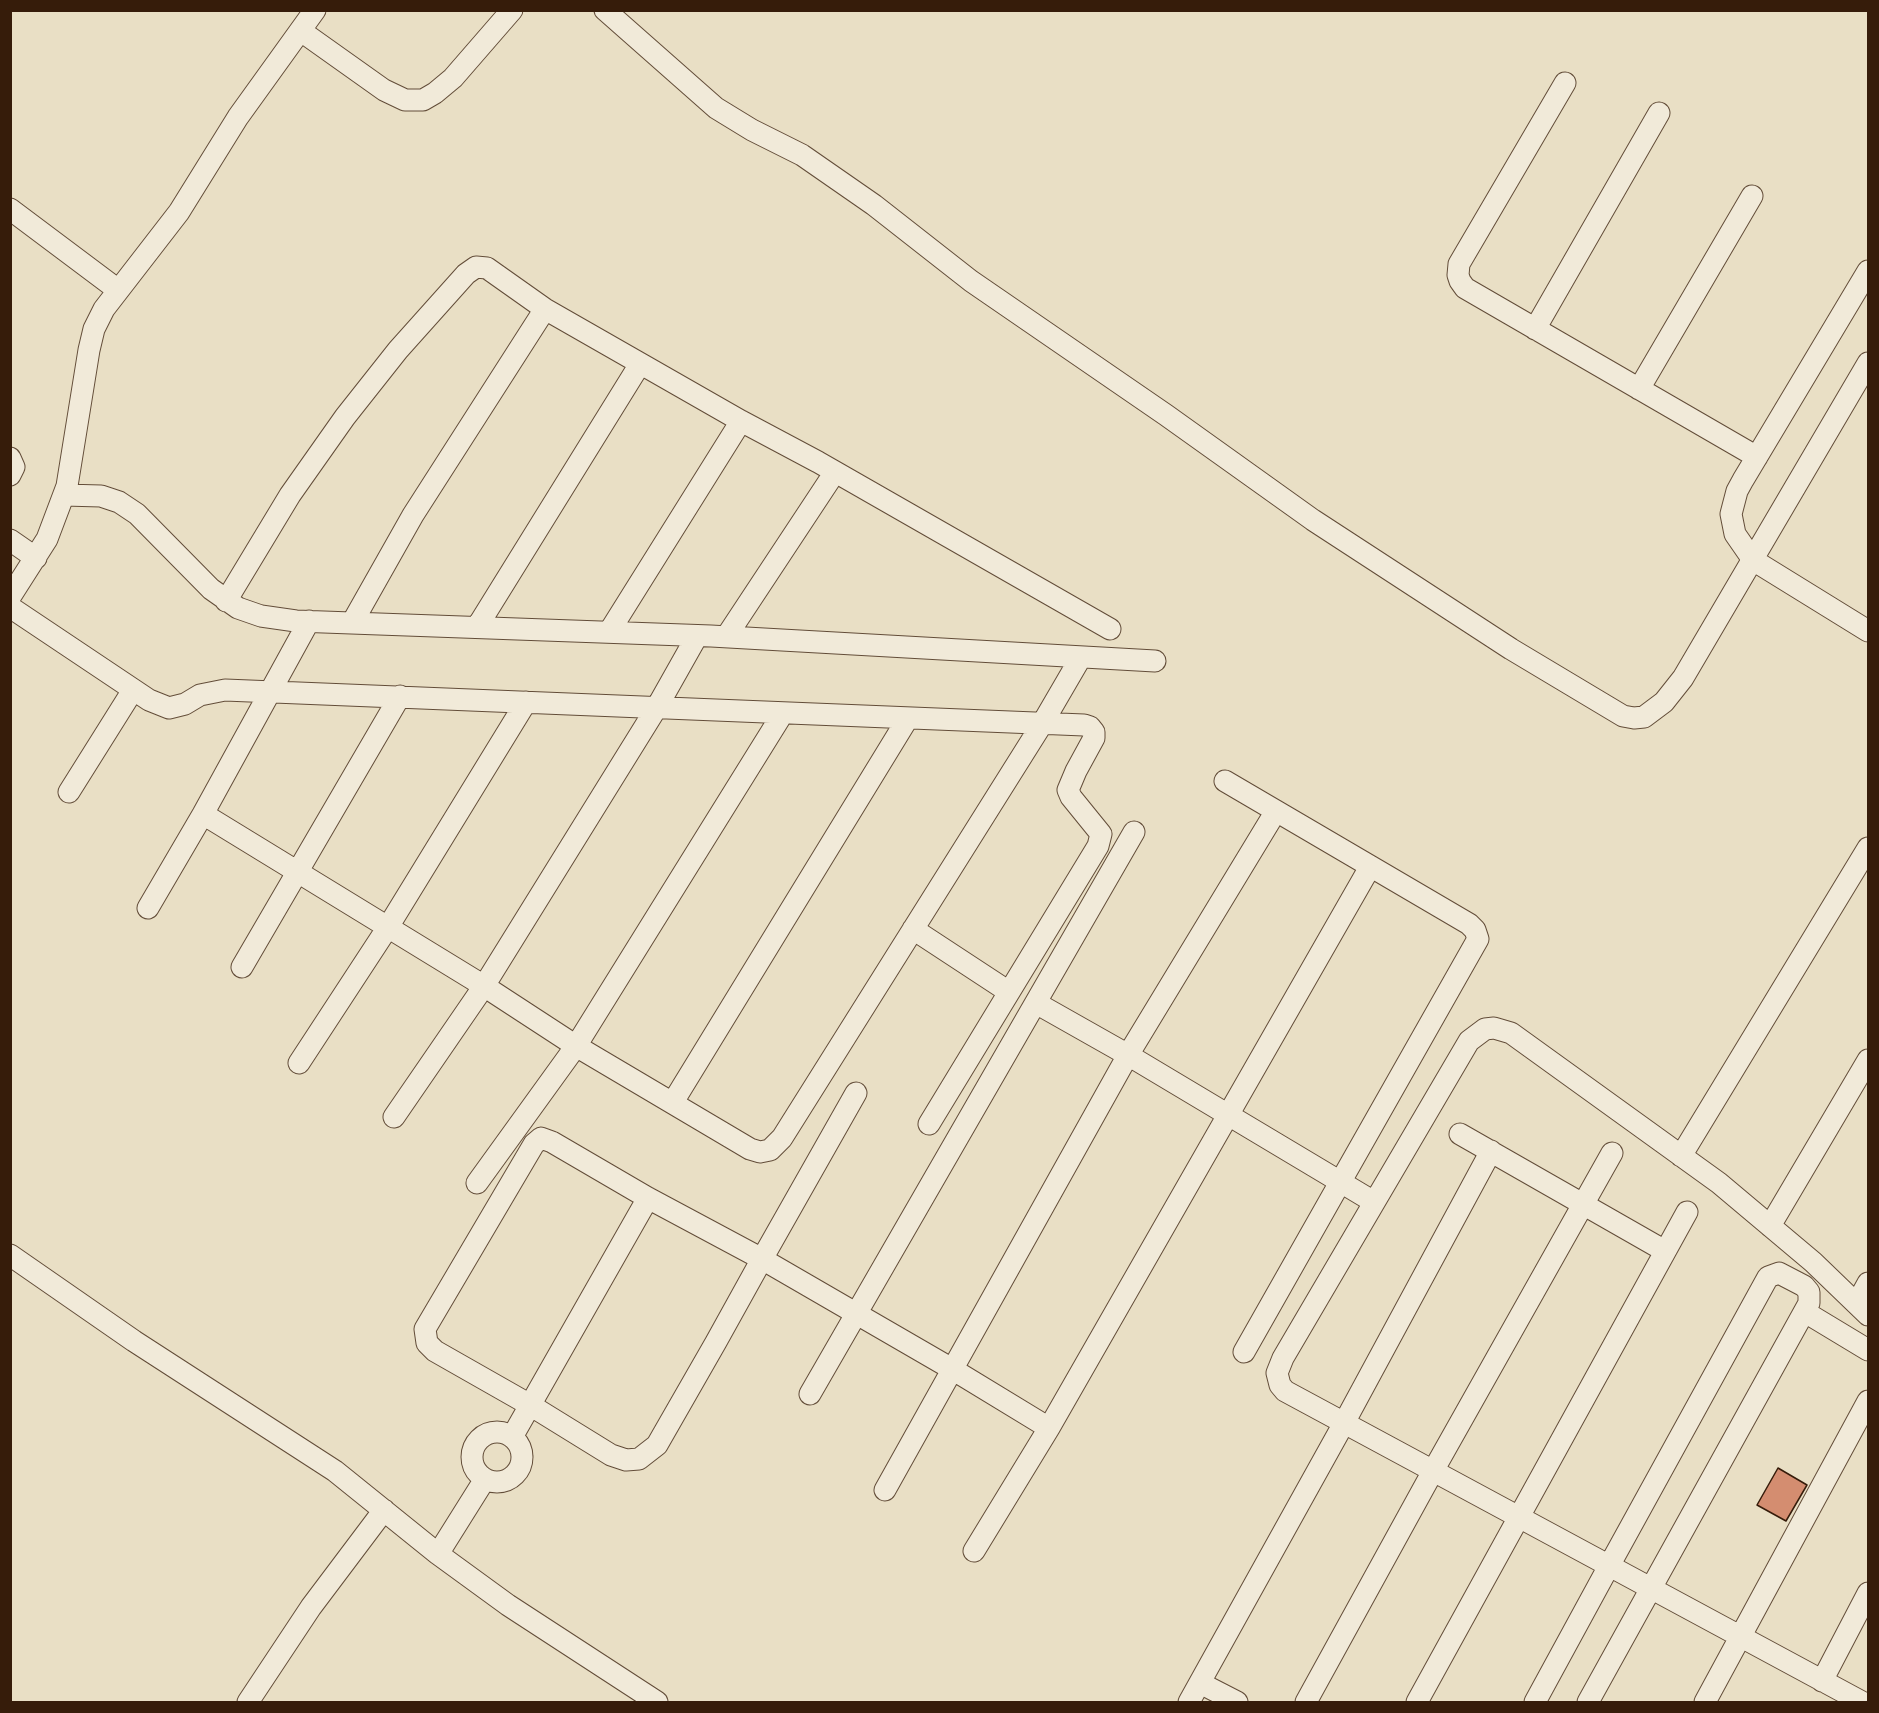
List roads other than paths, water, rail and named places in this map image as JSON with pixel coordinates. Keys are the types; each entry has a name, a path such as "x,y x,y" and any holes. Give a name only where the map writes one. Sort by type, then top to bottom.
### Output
{"street":[{"path":"10,597 36,558 51,530 64,495 94,329 104,309 179,212 238,117 315,10"},
{"path":"301,31 384,90 405,100 423,100 453,78 512,10"},
{"path":"606,10 716,108 752,130 802,155 874,205 971,281 1166,415 1313,520 1511,649 1623,716 1644,717 1664,702 1683,678 1869,363"},
{"path":"1565,83 1459,264 1458,275 1465,288 1757,458"},
{"path":"1535,329 1659,113"},
{"path":"1639,389 1752,196"},
{"path":"10,209 118,290"},
{"path":"226,601 290,495 345,417 398,350 471,269 476,267 486,268 545,309 640,364 835,471 1110,629"},
{"path":"1866,623 1753,560 1735,534 1731,514 1737,491 1869,271"},
{"path":"352,623 413,515 545,309"},
{"path":"477,627 640,364"},
{"path":"609,632 741,421"},
{"path":"10,458 14,467 10,475"},
{"path":"726,637 835,471"},
{"path":"64,495 102,496 119,502 137,514 211,589 238,608 261,616 309,621 726,637 1155,661"},
{"path":"10,540 36,558"},
{"path":"10,607 149,700 169,708 184,704 200,695 225,690 1090,727 1094,732 1094,738 1068,790 1071,797 1101,834 1098,846 929,1124"},
{"path":"148,908 203,814 309,621"},
{"path":"394,1117 484,986 657,707 697,636"},
{"path":"203,814 484,986 576,1046 750,1149 760,1152 770,1150 782,1138 1042,724 1080,657"},
{"path":"69,792 134,690"},
{"path":"242,967 400,696"},
{"path":"299,1063 388,927 526,702"},
{"path":"477,1183 576,1046 783,713"},
{"path":"673,1102 908,718"},
{"path":"1225,782 1469,924 1476,930 1478,939 1244,1352"},
{"path":"885,1490 1128,1055 1276,811"},
{"path":"810,1394 1134,832"},
{"path":"1680,1155 1869,848"},
{"path":"974,1551 1049,1428 1370,867"},
{"path":"913,929 1009,992"},
{"path":"1035,1003 1128,1055 1374,1202"},
{"path":"1862,1702 1286,1391 1280,1385 1277,1373 1282,1358 1469,1041 1485,1029 1494,1028 1511,1033 1719,1183 1813,1262 1863,1309"},
{"path":"1770,1226 1869,1060"},
{"path":"856,1093 762,1259 657,1444 639,1459 626,1460 611,1455 530,1405 435,1351 427,1343 425,1329 534,1144 541,1138 762,1259 1049,1428"},
{"path":"1460,1134 1665,1251"},
{"path":"1190,1702 1491,1151"},
{"path":"1306,1702 1612,1153"},
{"path":"512,1437 648,1198"},
{"path":"1417,1702 1686,1212"},
{"path":"10,1255 134,1341 335,1471 438,1554 508,1605 657,1702"},
{"path":"1535,1702 1768,1277 1779,1274 1804,1286 1810,1297 1805,1311 1588,1702"},
{"path":"1863,1309 1869,1283"},
{"path":"1805,1311 1869,1350"},
{"path":"1705,1702 1869,1401"},
{"path":"495,1432 512,1437 521,1450 522,1458 516,1473 501,1482 485,1479 473,1466 471,1457 478,1440 486,1434 495,1432"},
{"path":"438,1554 485,1479"},
{"path":"248,1702 312,1606 384,1510"},
{"path":"1822,1681 1869,1593"},
{"path":"1200,1683 1237,1702"}]}
